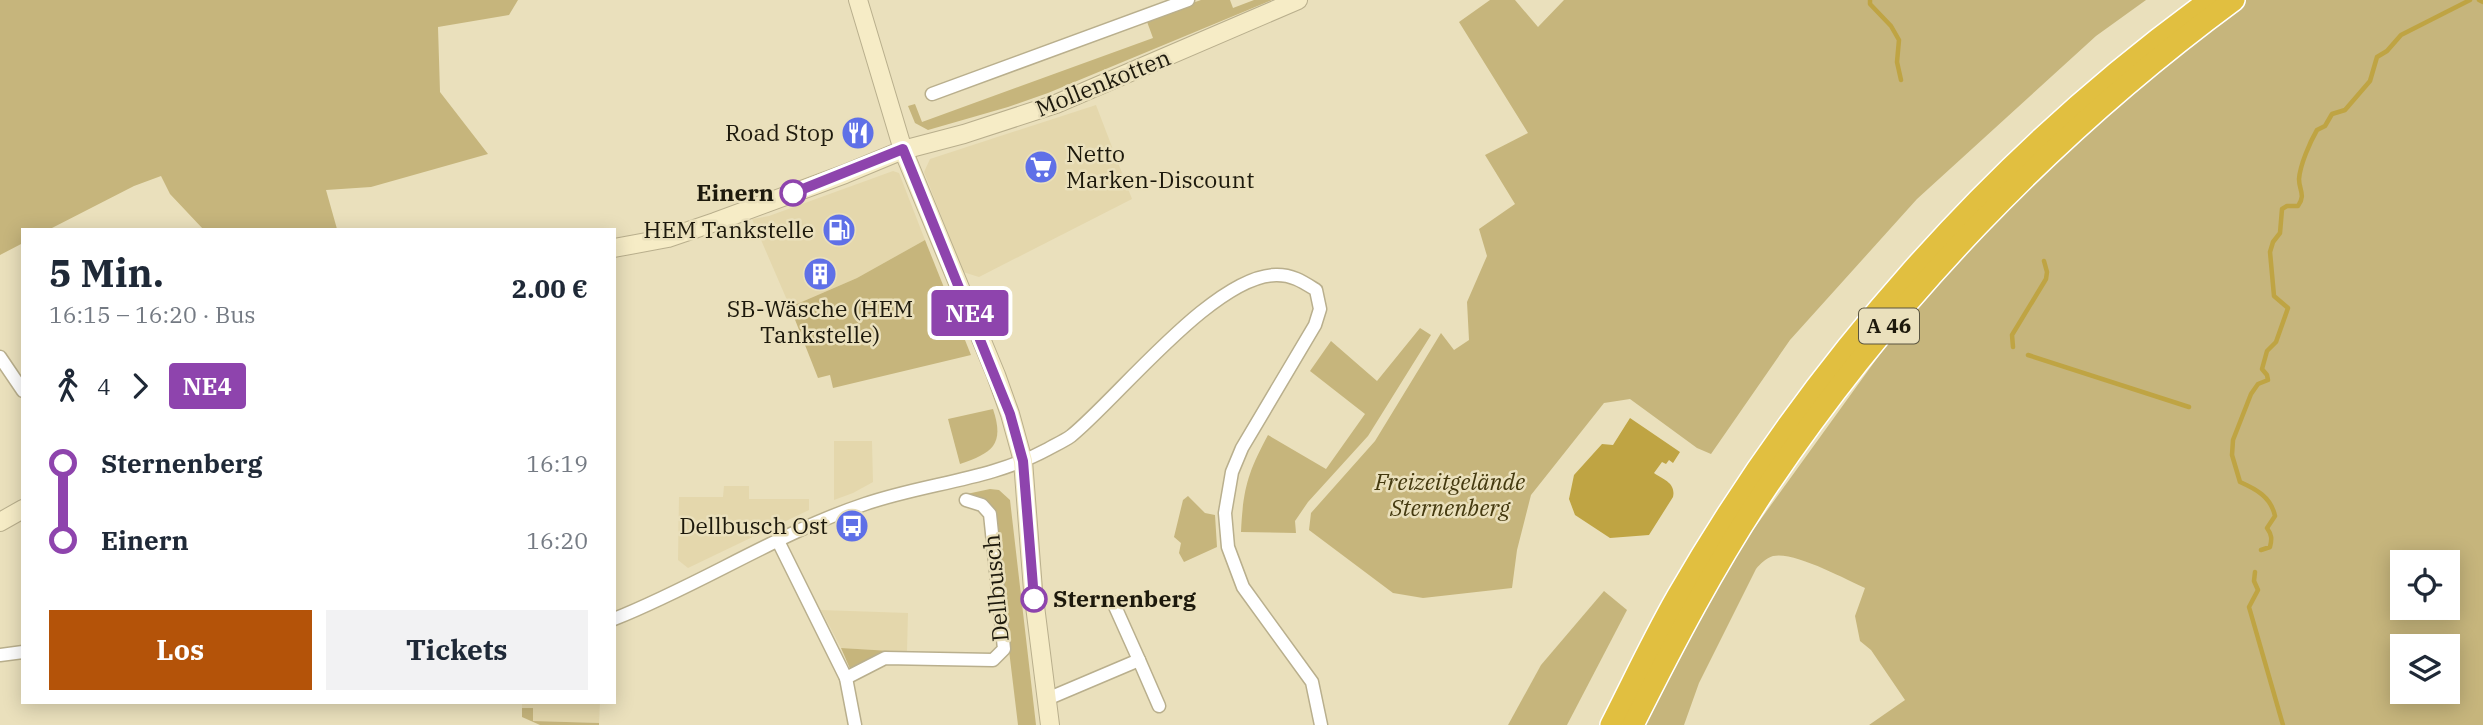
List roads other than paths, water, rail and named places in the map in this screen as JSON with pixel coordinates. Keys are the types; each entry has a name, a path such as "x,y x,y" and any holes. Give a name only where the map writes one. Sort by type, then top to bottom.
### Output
{"highway":[{"name":"A 46","path":"1612,725 1675,599 1709,543 1787,428 1860,333 1945,236 2017,163 2119,70 2210,0"},
{"name":"A 46","path":"1633,725 1699,599 1764,492 1827,402 1889,326 2010,193 2080,125 2152,63 2234,0"}],"main road":[{"path":"858,0 903,149 996,375 1023,461 1033,590 1050,725"},
{"name":"Mollenkotten","path":"903,149 964,134 1056,104 1298,0"},
{"path":"616,248 668,238 715,222 845,174 903,149"},
{"path":"0,522 21,510"}],"street":[{"path":"932,94 1188,0"},
{"path":"616,618 778,541 866,503 976,477 1023,461 1069,438 1153,354 1235,289 1258,278 1277,275 1297,278 1316,290 1320,309 1315,325 1242,448 1232,472 1225,513 1228,547 1243,587 1312,682 1321,725"},
{"path":"0,357 21,388"},
{"name":"Dellbusch","path":"846,678 885,658 993,660 1004,649 990,514 982,505 966,500"},
{"path":"778,541 846,678 855,725"},
{"path":"1113,602 1159,705"},
{"path":"0,654 21,652"},
{"path":"1047,699 1139,660"}],"waterway":[{"path":"1870,0 1870,4 1891,26 1899,40 1897,62 1901,80"},
{"path":"2261,550 2270,547 2271,537 2267,528 2275,516 2273,509 2262,495 2240,482 2232,455 2233,440 2251,394 2258,384 2268,380 2262,369 2267,351 2276,342 2288,308 2274,296 2270,252 2280,233 2282,209 2298,206 2300,202 2300,173 2317,130 2325,126 2332,114 2345,110 2370,81 2377,57 2387,51 2401,35 2470,0"},
{"path":"2479,0 2483,2"},
{"path":"2013,347 2012,335 2046,279 2044,261"},
{"path":"2028,355 2189,407"},
{"path":"2255,572 2254,581 2258,590 2249,607 2283,725"}],"place":[{"name":"Road Stop","path":"858,133"},
{"name":"Netto Marken-Discount","path":"1041,167"},
{"name":"Einern","path":"793,193"},
{"name":"HEM Tankstelle","path":"839,230"},
{"name":"SB-Wäsche (HEM Tankstelle)","path":"820,274"},
{"name":"Dellbusch Ost","path":"852,526"},
{"name":"Sternenberg","path":"1034,599"}],"park label":[{"name":"Freizeitgelände Sternenberg","path":"1450,495"}]}
